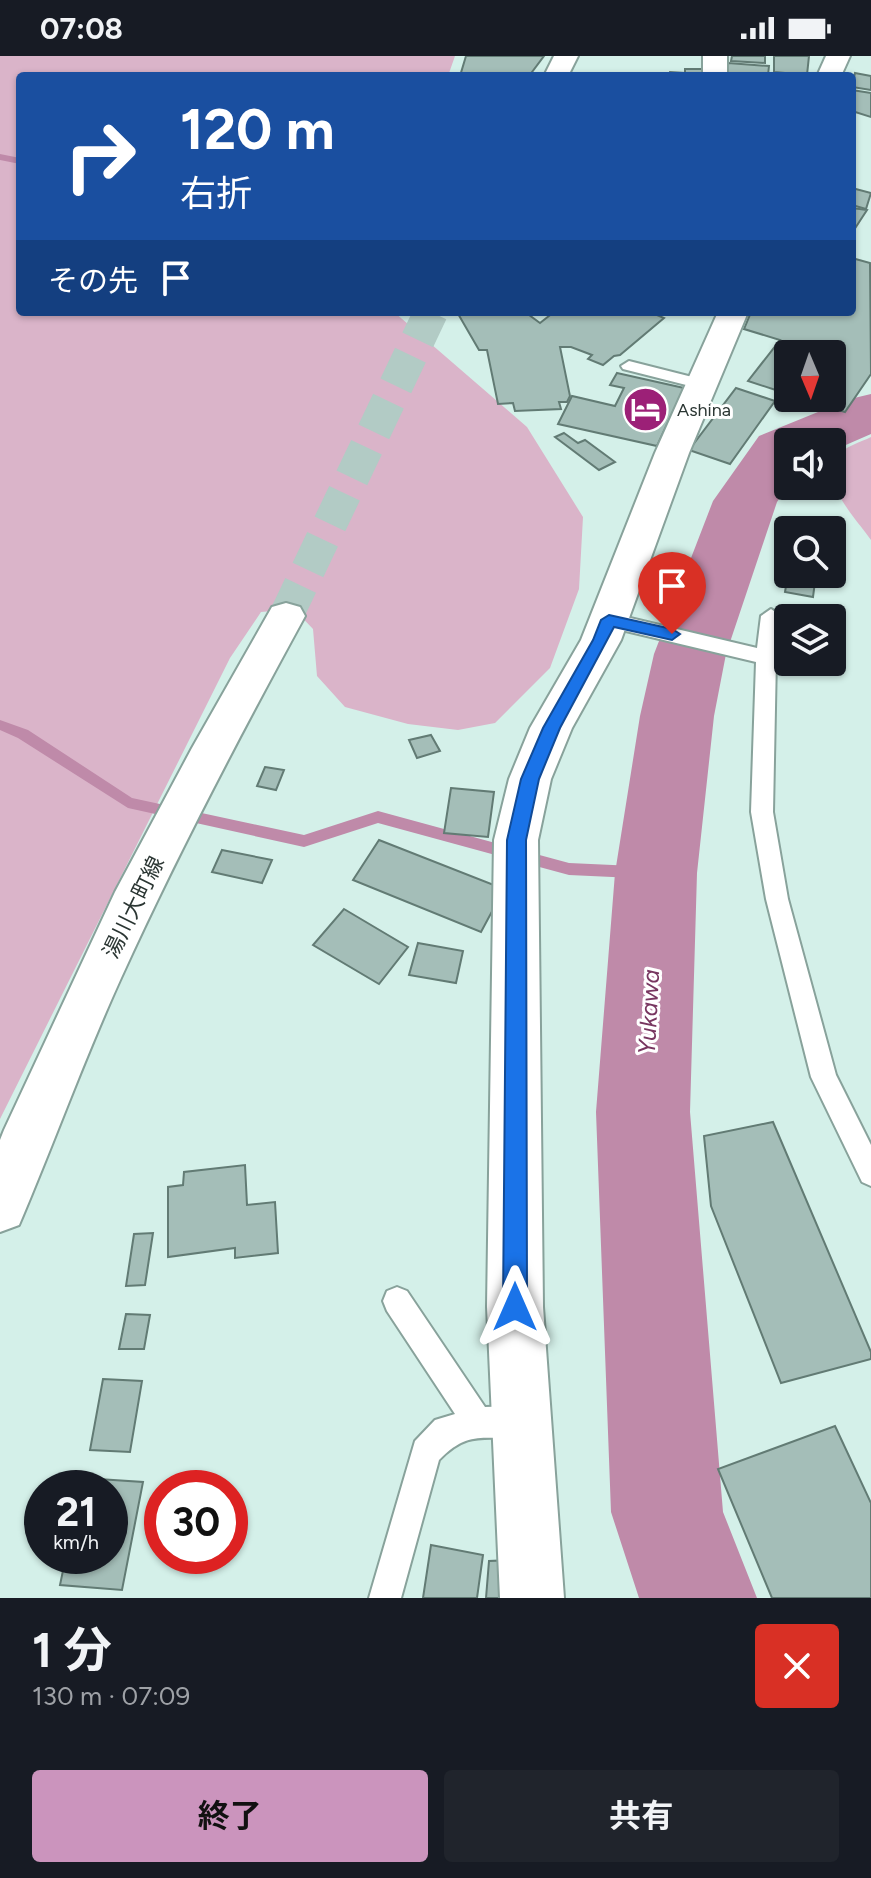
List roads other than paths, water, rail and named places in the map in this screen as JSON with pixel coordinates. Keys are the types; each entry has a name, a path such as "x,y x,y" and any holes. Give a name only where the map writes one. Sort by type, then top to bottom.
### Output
{"street":[{"path":"532,1598 500,1422 515,1307 516,840 530,779 551,728 601,640 626,624 672,453 731,316"},
{"name":"湯川大町線","path":"0,1206 38,1108 134,901 286,616"}],"lane":[{"path":"629,366 702,384"},
{"path":"771,616 766,657 762,812 777,899 824,1077 871,1173"},
{"path":"626,624 766,657"},
{"path":"397,1301 500,1422"},
{"path":"385,1598 426,1452 446,1431 500,1422"}],"waterway":[{"path":"0,157 16,160"},
{"name":"Yukawa","path":"833,428 871,412"},
{"name":"Yukawa","path":"698,1598 667,1512 643,1112 656,873 677,716 690,654 745,501 774,460"},
{"path":"0,725 23,734 128,803 304,841 378,817 569,869 656,873"}],"tunnel":[{"path":"286,616 429,316"}],"place":[{"name":"Ashina","path":"646,410"}]}
